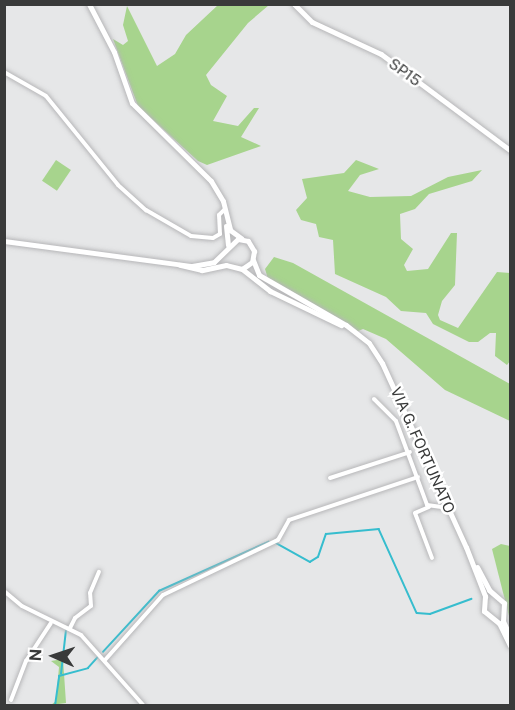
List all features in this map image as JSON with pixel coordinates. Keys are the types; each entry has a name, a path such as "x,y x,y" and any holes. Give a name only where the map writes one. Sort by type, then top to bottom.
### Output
{"main road":[{"path":"4,241 180,265 201,270 230,265 242,269 253,260 254,248 244,239 232,233 211,181 132,103 114,52 88,4"},
{"name":"SP15","path":"294,4 312,22 381,54 510,150"},
{"path":"225,212 226,248 230,265"},
{"path":"180,265 214,262 226,248 244,239"},
{"name":"VIA G. FORTUNATO","path":"253,260 256,271 264,279 346,325 376,355 466,547"},
{"name":"VIA G. FORTUNATO","path":"242,269 270,291 345,328 376,355"},
{"path":"466,547 489,590 504,603 503,621 510,636"},
{"path":"466,547 484,601 484,611 492,617 510,646"},
{"path":"484,601 496,595"},
{"path":"492,617 504,610"}],"street":[{"path":"4,72 46,96 118,185 146,210 191,236 205,238 220,234 219,215 225,212"},
{"path":"374,399 396,421 410,452 429,507"},
{"path":"330,478 410,452"},
{"path":"105,660 164,595 277,541 289,520 418,477"},
{"path":"432,558 416,513 429,507 449,508"},
{"path":"70,628 75,618 91,606 90,593 99,572"},
{"path":"4,591 51,622 70,628 105,660 144,705"},
{"path":"11,700 26,661 51,622"}],"green space":[{"path":"218,5 269,5 248,23 206,75 211,85 227,96 213,121 238,126 254,108 259,108 241,137 261,146 207,165 198,161 138,106 113,39 123,45 128,41 123,25 127,6 157,66 175,54 186,35"},
{"path":"56,160 71,170 57,191 42,181"},
{"path":"356,160 379,169 360,175 348,191 370,197 411,196 448,177 482,170 472,181 429,194 415,209 400,214 401,239 413,249 404,265 407,271 428,269 451,233 457,233 455,285 442,301 438,315 440,320 458,328 497,272 510,273 510,361 507,365 495,356 496,333 490,333 478,342 469,342 433,324 426,313 401,311 386,297 335,274 333,240 319,237 316,224 301,220 296,210 307,198 302,179 344,173"},
{"path":"274,257 293,263 510,384 510,421 445,390 386,339 363,329 356,332 269,282 265,269"},
{"path":"501,544 510,546 510,620 492,549"},
{"path":"63,659 66,703 51,705 56,701 59,667 51,661"}],"waterway":[{"path":"276,543 310,562 318,557 326,534 379,529 417,613 430,614 471,599"},
{"path":"103,652 159,591 268,542"},
{"path":"61,674 66,630"},
{"path":"55,706 59,676 88,668 98,657"}]}
